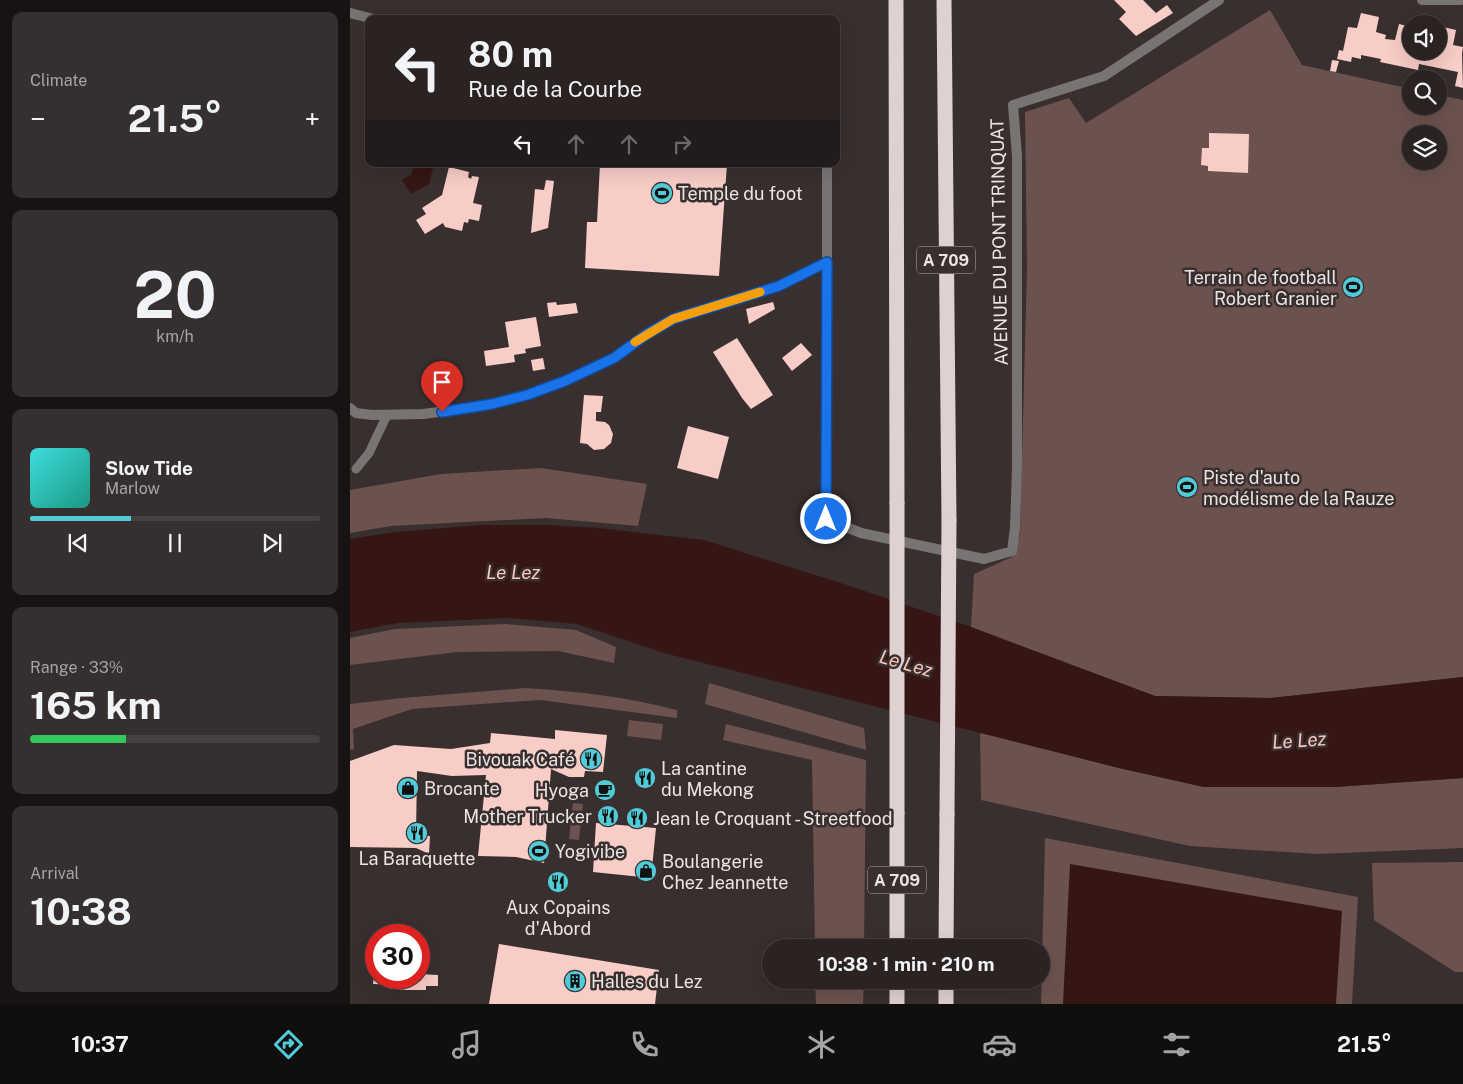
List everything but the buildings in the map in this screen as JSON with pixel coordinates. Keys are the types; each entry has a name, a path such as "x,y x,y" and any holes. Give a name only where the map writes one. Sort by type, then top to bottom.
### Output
{"highway":[{"name":"A 709","path":"896,0 897,939"},
{"name":"A 709","path":"944,0 949,520 946,939"},
{"path":"897,989 897,1004"},
{"path":"946,989 946,1004"}],"street":[{"name":"AVENUE DU PONT TRINQUAT","path":"827,262 826,519 861,533 984,559 1012,551 1015,528 1017,468 1017,156 1013,105 1104,76 1219,0"},
{"path":"1422,0 1461,0"},
{"path":"350,13 365,17"},
{"path":"350,408 356,413 372,416 423,414 478,407 527,395 565,381 614,358 647,334 673,319 779,286 827,262 827,167"}],"lane":[{"path":"356,470 369,453 387,415"}],"shaded area":[{"path":"1270,10 1302,65 1402,87 1402,115 1447,115 1447,97 1463,100 1463,677 1271,698 1155,696 971,627 974,574 1012,557 1020,534 1027,268 1025,112 1069,98 1086,123"},
{"path":"541,468 647,484 638,526 546,518 391,526 350,533 350,490 441,474"},
{"path":"505,624 576,630 616,647 614,663 558,651 457,652 350,665 350,638 395,629"},
{"path":"709,683 864,728 866,750 705,704"},
{"path":"525,688 620,698 677,710 677,718 540,700 412,709 353,729 354,749 350,750 350,704"},
{"path":"629,720 663,724 661,740 627,736"},
{"path":"726,724 866,760 864,939 815,939 812,760 723,740"},
{"path":"980,732 1119,768 1204,787 1335,787 1463,778 1463,848 1318,854 1190,846 981,800"},
{"path":"573,803 583,804 579,840 569,839"},
{"path":"1045,838 1358,897 1352,1004 1041,1004 1041,989 1050,989 1050,939 1043,939"},
{"path":"1463,862 1463,972 1455,972 1374,920 1372,863"},
{"path":"815,989 864,989 863,1004 816,1004"}],"water":[{"path":"413,167 433,167 429,184 411,194 402,180 412,174"},
{"name":"Le Lez","path":"480,525 548,525 598,528 704,540 847,585 971,627 1155,696 1271,698 1463,677 1463,778 1335,787 1204,787 1119,768 664,653 577,624 507,618 397,623 350,632 350,539 395,532"},
{"path":"1070,864 1342,911 1336,1004 1063,1004"}],"slow traffic":[{"path":"635,342 673,319 760,292"}],"place":[{"name":"Temple du foot","path":"662,193"},
{"name":"Terrain de football Robert Granier","path":"1353,287"},
{"name":"Piste d'auto modélisme de la Rauze","path":"1187,487"},
{"name":"Bivouak Café","path":"591,759"},
{"name":"La cantine du Mekong","path":"645,778"},
{"name":"Brocante","path":"408,788"},
{"name":"Hyoga","path":"605,790"},
{"name":"Mother Trucker","path":"608,816"},
{"name":"Jean le Croquant - Streetfood","path":"637,818"},
{"name":"La Baraquette","path":"417,833"},
{"name":"Yogivibe","path":"539,851"},
{"name":"Boulangerie Chez Jeannette","path":"646,871"},
{"name":"Aux Copains d'Abord","path":"558,882"},
{"name":"Halles du Lez","path":"575,981"}],"route":[{"path":"442,412 492,404 527,395 565,381 614,358 647,334 673,319 779,286 827,262 826,519"}]}
